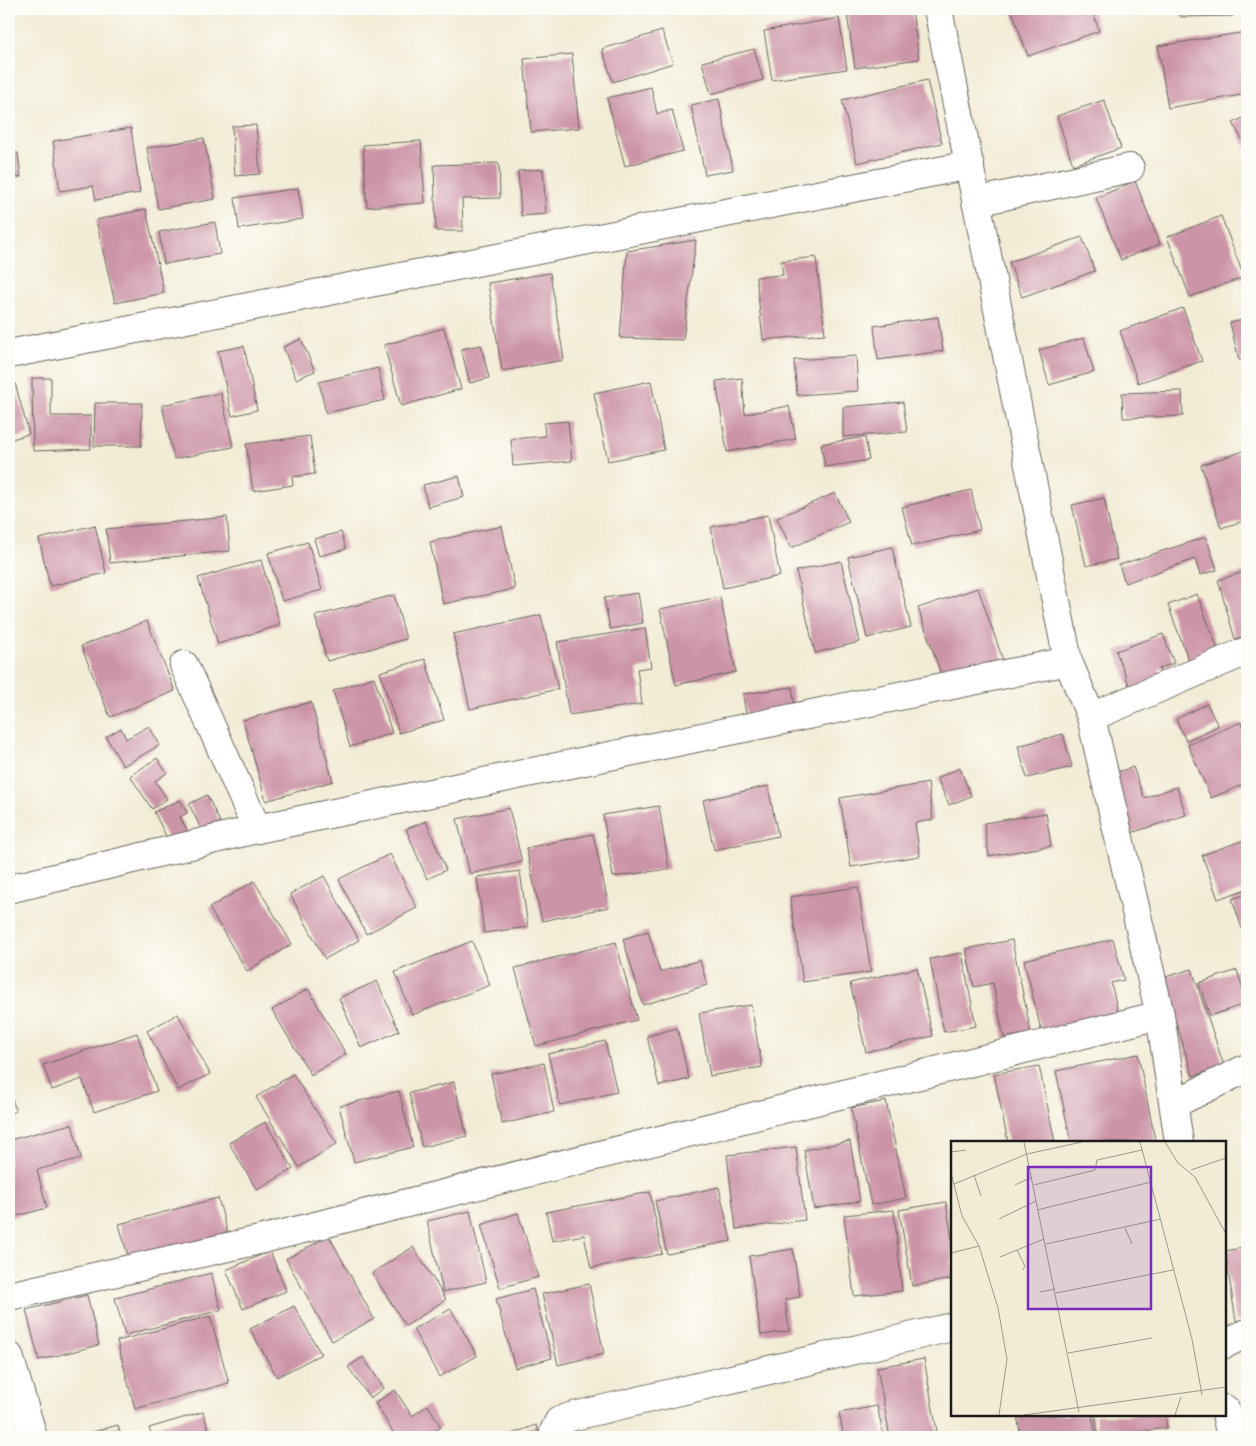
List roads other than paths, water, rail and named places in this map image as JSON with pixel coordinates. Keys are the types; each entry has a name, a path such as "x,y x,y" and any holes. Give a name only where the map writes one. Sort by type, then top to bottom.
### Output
{"street":[{"path":"938,9 1068,661 1091,717 1160,1014 1179,1141"},
{"path":"9,354 970,165"},
{"path":"976,202 1130,168"},
{"path":"1091,717 1247,651"},
{"path":"9,889 257,830 1068,661"},
{"path":"184,665 257,830"},
{"path":"9,1296 255,1241 1160,1014"},
{"path":"1174,1104 1247,1068"},
{"path":"556,1437 554,1431 559,1421 570,1416 951,1327"},
{"path":"1226,1344 1247,1333"},
{"path":"9,1356 33,1437"},
{"path":"1226,1414 1231,1437"}]}
